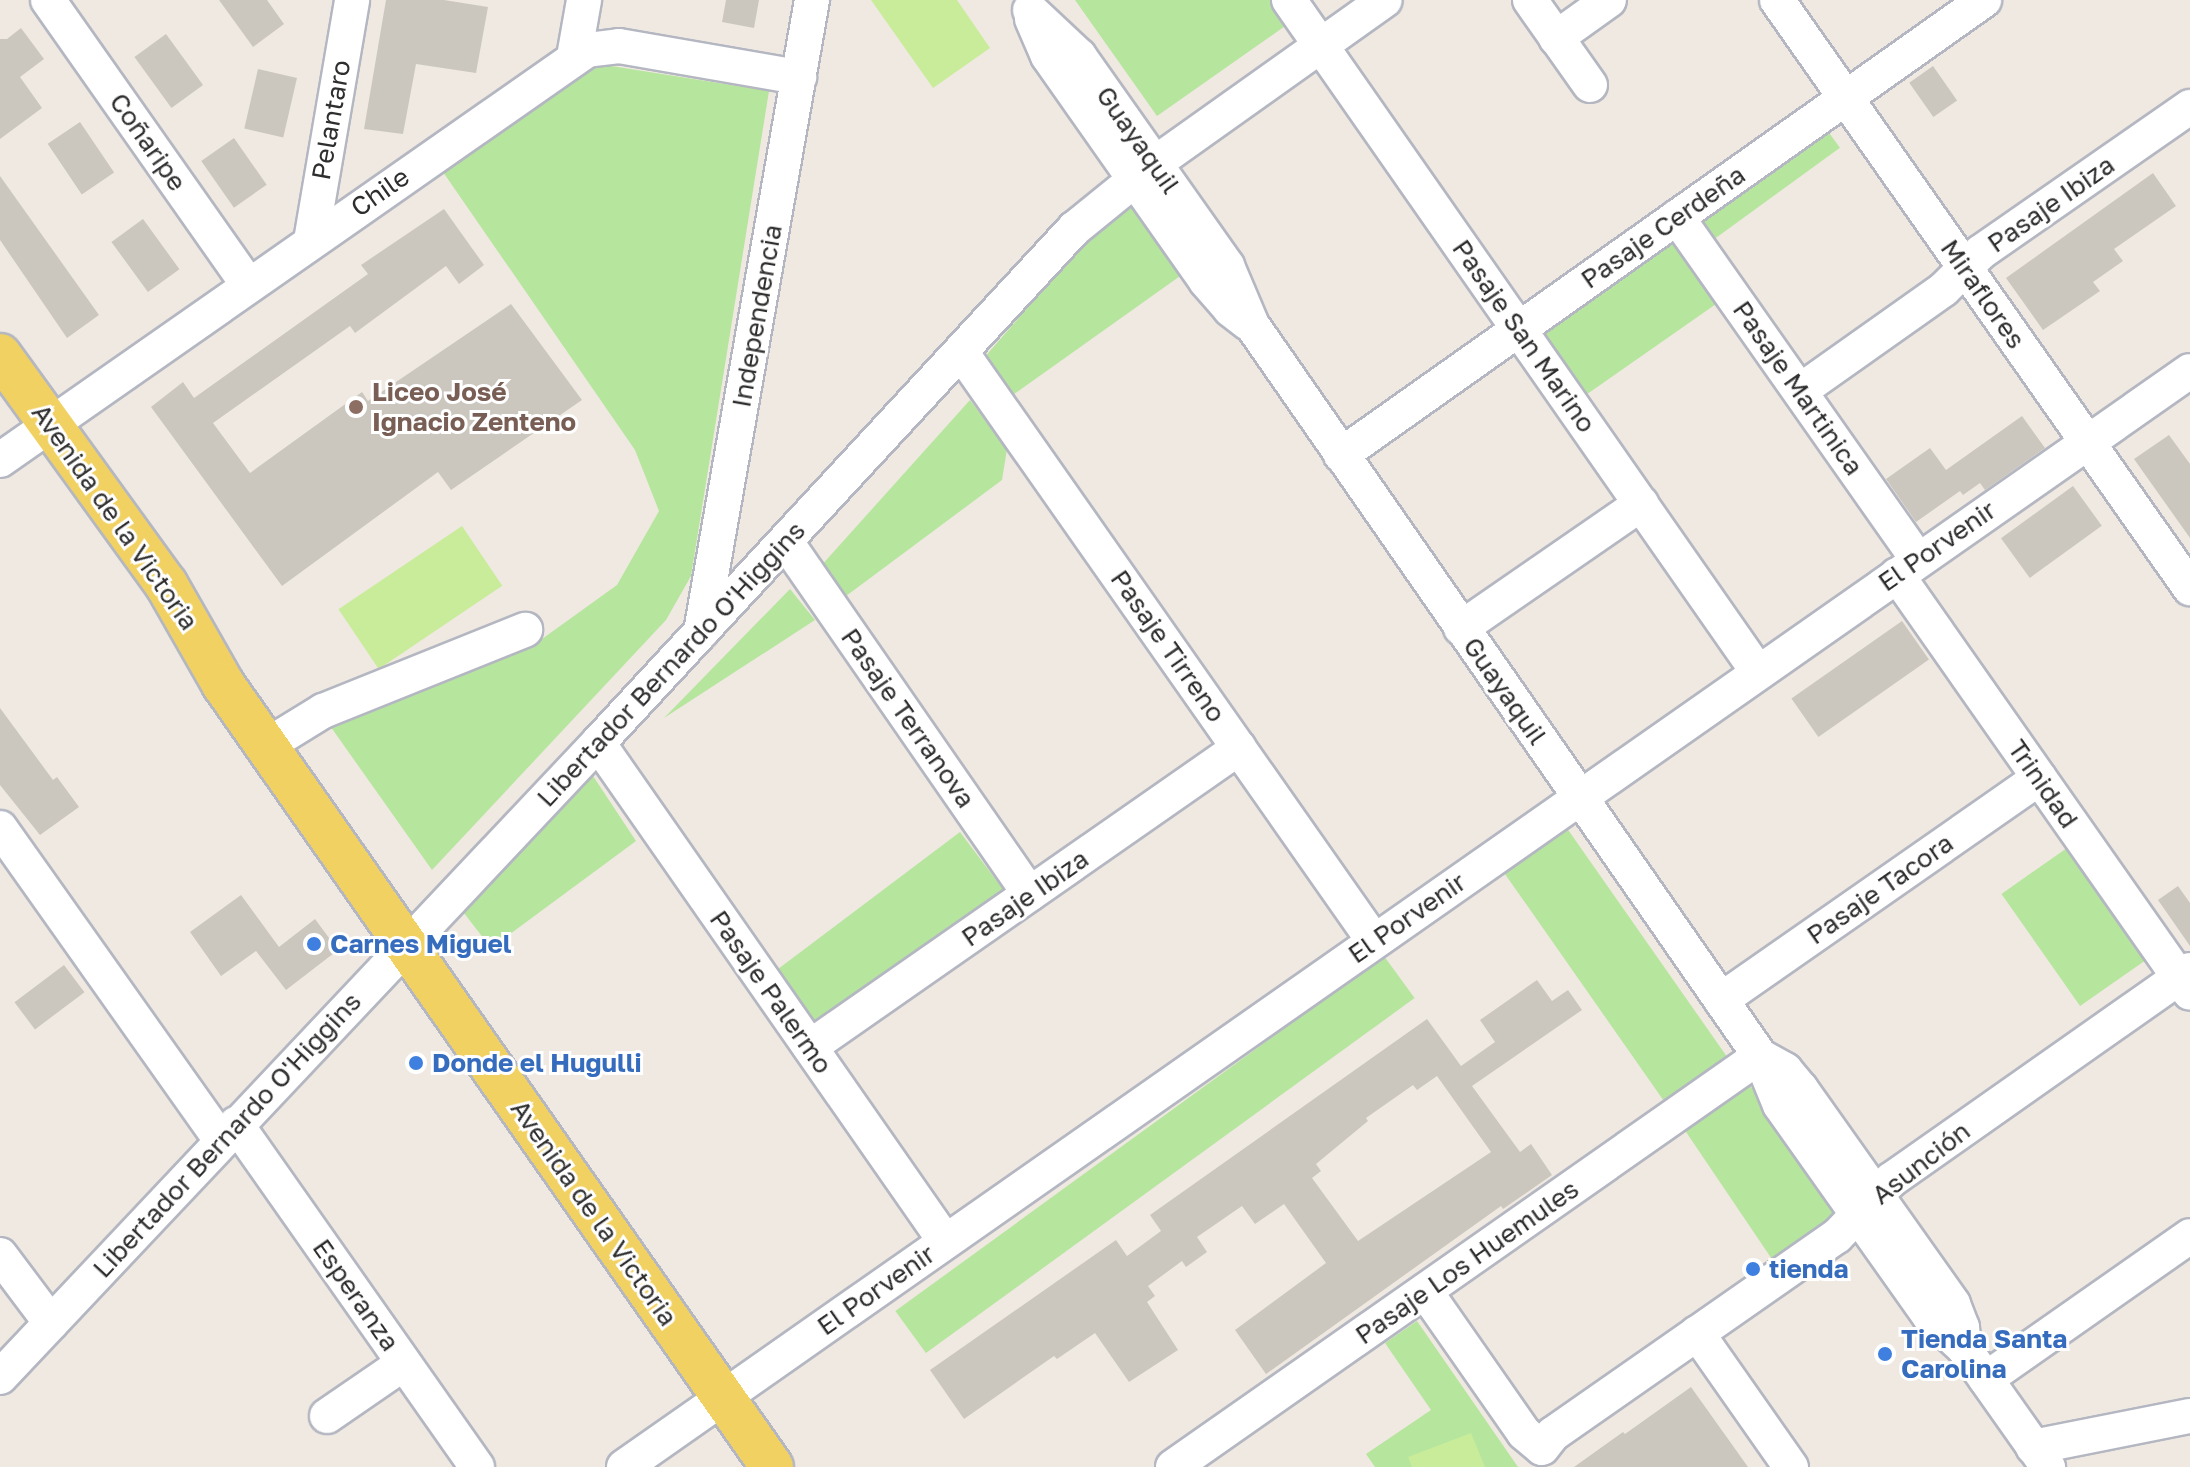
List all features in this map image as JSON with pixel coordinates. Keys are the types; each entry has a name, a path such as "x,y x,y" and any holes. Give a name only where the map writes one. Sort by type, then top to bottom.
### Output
{"main road":[{"name":"Avenida de la Victoria","path":"0,355 27,441"},
{"name":"Avenida de la Victoria","path":"0,393 27,441 166,584 223,684 772,1467"}],"street":[{"name":"Coñaripe","path":"48,0 248,285"},
{"path":"574,57 584,0"},
{"name":"Independencia","path":"701,632 812,0"},
{"name":"Pasaje San Marino","path":"1289,0 1758,672"},
{"name":"Libertador Bernardo O'Higgins","path":"0,1377 598,743 1074,229 1144,171 1385,0"},
{"path":"1530,0 1590,85"},
{"path":"1556,38 1609,0"},
{"name":"Miraflores","path":"1777,0 2190,588"},
{"name":"Pasaje Cerdeña","path":"1341,455 1984,0"},
{"name":"Pelantaro","path":"311,241 346,2"},
{"name":"Guayaquil","path":"1026,5 1079,56 1217,296 1252,325 1760,1056 1774,1095 1953,1304 1962,1327 1964,1348 2040,1457"},
{"name":"Chile","path":"27,441 574,57 598,47 619,46 799,77"},
{"name":"Pasaje Ibiza","path":"1800,391 1944,289 1981,252 2187,117"},
{"name":"Pasaje Martinica","path":"1677,217 1800,391 1908,567"},
{"name":"Pasaje Tirreno","path":"961,352 1374,941"},
{"name":"El Porvenir","path":"624,1467 2190,371"},
{"path":"1461,628 1641,504"},
{"name":"Pasaje Terranova","path":"786,542 1030,894"},
{"name":"Trinidad","path":"1908,567 2039,778 2186,980"},
{"path":"266,746 323,711 525,630"},
{"name":"Pasaje Palermo","path":"598,743 945,1241"},
{"name":"Pasaje Ibiza","path":"810,1047 1239,748"},
{"name":"Pasaje Tacora","path":"1721,1000 2039,778"},
{"name":"Esperanza","path":"0,828 404,1363 477,1467"},
{"name":"Asunción","path":"1545,1457 1553,1434 1837,1236 1891,1180 2186,980"},
{"name":"Pasaje Los Huemules","path":"1173,1467 1760,1056"},
{"path":"1986,1379 2190,1236"},
{"path":"0,1255 51,1323"},
{"path":"1425,1291 1524,1433 1545,1457"},
{"path":"1697,1333 1791,1467"},
{"path":"327,1416 404,1363"},
{"path":"2040,1457 2190,1416"}],"green space":[{"path":"871,0 957,0 990,48 933,88"},
{"path":"1075,0 1271,0 1288,24 1157,116"},
{"path":"599,64 769,91 691,576 666,620 432,870 328,723 542,639 617,585 659,511 635,450 443,172"},
{"path":"1827,130 1840,148 1714,239 1701,222"},
{"path":"1133,202 1183,274 1010,397 982,360 1077,251"},
{"path":"1677,236 1722,300 1578,401 1533,337"},
{"path":"970,400 1007,449 1002,480 842,599 820,567"},
{"path":"462,526 502,586 379,669 338,609"},
{"path":"790,589 815,620 664,718"},
{"path":"591,773 636,841 491,948 464,913"},
{"path":"1564,824 1732,1064 1669,1108 1501,868"},
{"path":"960,832 1006,893 815,1037 769,976"},
{"path":"2067,848 2146,960 2080,1006 2001,894"},
{"path":"1384,956 1415,998 926,1353 895,1311"},
{"path":"1747,1081 1842,1222 1777,1266 1682,1125"},
{"path":"1417,1321 1518,1467 1375,1467 1366,1454 1431,1410 1385,1343"},
{"path":"1471,1433 1485,1467 1412,1467 1408,1457"}],"building":[{"path":"219,0 267,0 284,24 253,47"},
{"path":"386,0 444,0 488,7 476,73 416,64 403,134 364,129"},
{"path":"726,0 759,0 754,28 722,22"},
{"path":"21,28 44,59 20,77 42,108 0,139 0,39 7,39"},
{"path":"166,34 203,85 171,108 134,57"},
{"path":"1933,66 1957,100 1933,117 1909,83"},
{"path":"258,69 297,78 283,137 244,128"},
{"path":"80,122 114,173 82,194 48,144"},
{"path":"234,138 267,185 234,208 201,161"},
{"path":"2153,173 2176,206 2114,249 2123,261 2093,282 2100,291 2043,330 2006,278"},
{"path":"0,176 99,315 67,338 0,240"},
{"path":"444,209 484,265 459,284 446,266 355,333 350,326 213,423 250,473 362,392 368,401 511,304 582,400 451,490 438,472 282,586 151,407 183,382 194,398 368,274 361,265"},
{"path":"143,219 179,269 148,292 111,242"},
{"path":"2022,416 2045,448 1985,490 1980,483 1963,495 1960,491 1916,522 1886,479 1930,448 1946,470"},
{"path":"2169,435 2190,464 2190,538 2134,459"},
{"path":"2073,486 2102,526 2030,578 2001,538"},
{"path":"1902,621 1929,660 1818,737 1791,698"},
{"path":"0,708 53,780 57,777 79,807 40,835 0,785"},
{"path":"2178,886 2190,903 2190,946 2158,900"},
{"path":"241,895 279,947 315,919 338,950 286,990 256,951 221,976 190,932"},
{"path":"64,965 84,992 35,1029 14,1002"},
{"path":"1537,980 1552,1001 1568,990 1582,1010 1472,1086 1520,1152 1531,1144 1552,1175 1503,1209 1501,1206 1266,1374 1235,1330 1326,1263 1284,1204 1255,1224 1242,1206 1197,1237 1207,1252 1186,1267 1182,1261 1148,1286 1155,1296 1147,1302 1178,1350 1129,1382 1095,1333 1057,1359 1054,1356 964,1419 930,1370 1116,1240 1127,1256 1161,1231 1150,1215 1427,1019 1461,1066 1495,1042 1480,1020","holes":["1437,1076 1491,1152 1358,1241 1312,1178 1321,1171 1316,1164 1368,1121 1366,1118 1413,1085 1417,1090"]},
{"path":"1691,1387 1748,1467 1574,1467 1623,1432 1625,1434"}],"place":[{"name":"Liceo José Ignacio Zenteno","path":"356,407"},
{"name":"Carnes Miguel","path":"314,944"},
{"name":"Donde el Hugulli","path":"416,1063"},
{"name":"tienda","path":"1753,1269"},
{"name":"Tienda Santa Carolina","path":"1885,1354"}]}
